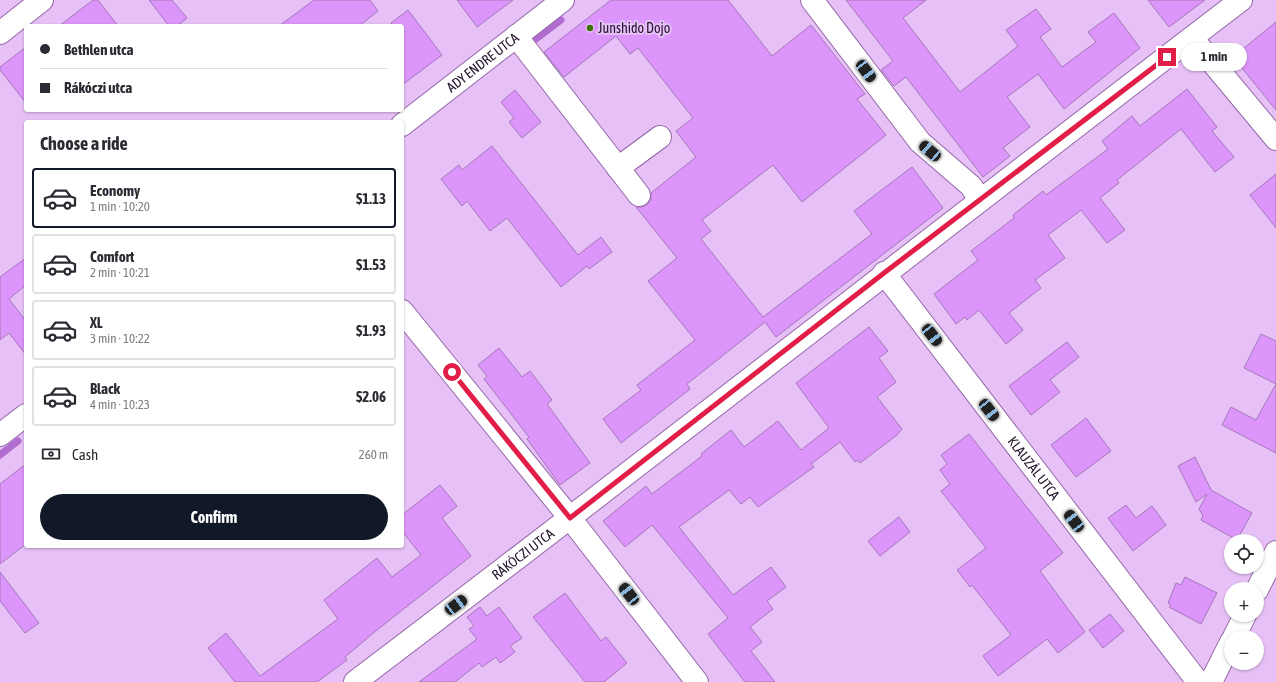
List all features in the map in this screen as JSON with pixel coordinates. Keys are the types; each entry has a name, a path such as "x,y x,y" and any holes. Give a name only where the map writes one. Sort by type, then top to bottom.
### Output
{"street":[{"path":"0,33 42,0"},
{"name":"ADY ENDRE UTCA","path":"404,123 563,0"},
{"path":"812,0 920,142 971,186 980,200"},
{"name":"RÁKÓCZI UTCA","path":"355,682 570,518 884,273 1241,0"},
{"path":"516,36 639,195"},
{"path":"1192,38 1276,139"},
{"path":"618,168 660,137"},
{"name":"KLAUZÁL UTCA","path":"884,273 1198,682"},
{"path":"404,313 570,518 697,682"},
{"path":"0,435 24,417"},
{"path":"1261,582 1276,552"},
{"path":"1211,682 1224,656"}],"building":[{"path":"93,0 98,0 116,24 62,24"},
{"path":"149,0 172,0 187,18 180,24 167,24"},
{"path":"314,0 370,0 378,11 362,24 282,24"},
{"path":"457,0 513,0 477,27"},
{"path":"611,0 728,0 772,56 811,25 865,94 857,99 886,135 802,202 773,165 702,220 711,231 701,239 763,317 872,234 854,211 912,167 943,208 776,337 765,322 687,384 690,389 621,443 603,419 641,390 637,385 695,340 648,281 677,258 636,207 647,205 651,199 651,193 696,157 676,131 693,118 638,48 630,54 616,36 564,77 544,52"},
{"path":"846,0 926,0 903,18 960,92 1018,46 1006,30 1036,9 1051,29 1040,37 1062,67 1096,42 1088,32 1114,13 1140,48 1064,109 1038,74 1007,97 1030,127 1003,148 1010,156 983,177 906,77 894,86 881,70 893,61"},
{"path":"1148,0 1205,0 1169,27"},
{"path":"408,10 442,55 404,84 404,24 391,23"},
{"path":"1276,22 1276,110 1233,57"},
{"path":"24,49 24,100 0,70 0,67"},
{"path":"1187,89 1217,127 1212,131 1234,157 1215,172 1181,129 1117,180 1119,183 1100,198 1125,230 1107,243 1081,210 1048,235 1065,258 1035,280 1041,288 1009,313 1023,330 1006,344 979,310 967,320 965,317 956,324 934,294 978,260 971,251 1014,218 1013,215 1043,191 1046,195 1108,149 1102,141 1132,116 1140,126"},
{"path":"515,90 541,122 522,138 509,122 514,118 501,102"},
{"path":"492,146 578,255 601,237 612,252 589,269 587,266 561,287 507,218 490,231 467,201 462,206 441,179 459,165 462,170"},
{"path":"1276,174 1276,228 1250,195"},
{"path":"24,259 24,287 9,299 24,318 24,352 9,333 0,340 0,277"},
{"path":"869,327 888,351 879,358 896,382 877,397 902,429 897,435 860,463 858,460 855,462 840,442 811,464 814,467 758,507 750,497 741,504 729,490 679,527 733,595 771,567 786,587 767,601 773,609 750,627 762,642 751,651 775,682 745,682 708,634 728,618 652,525 625,547 603,521 646,486 652,494 702,456 701,454 731,430 744,447 778,421 801,450 829,428 796,383"},
{"path":"1261,334 1276,341 1276,384 1244,368"},
{"path":"1067,342 1079,357 1050,380 1060,392 1031,415 1009,386"},
{"path":"499,348 522,377 530,371 552,400 547,404 590,463 560,485 527,439 529,437 484,379 487,376 478,365"},
{"path":"1276,384 1276,453 1222,425 1231,407 1256,420"},
{"path":"1086,418 1111,451 1076,477 1051,445"},
{"path":"969,434 1063,553 1040,571 1085,632 1058,653 1047,639 998,676 983,656 1011,635 972,585 970,587 957,570 986,548 941,491 950,484 940,470 947,464 941,455"},
{"path":"1195,457 1211,490 1252,513 1240,534 1226,534 1201,520 1203,516 1199,509 1207,494 1196,502 1178,466"},
{"path":"24,466 24,546 0,564 0,484"},
{"path":"440,485 457,506 442,518 471,556 377,630 345,657 347,660 317,682 235,682 208,648 226,633 260,676 338,619 324,600 377,558 392,577 421,555 404,534 404,513"},
{"path":"1126,505 1136,518 1152,506 1166,525 1133,551 1108,518"},
{"path":"899,517 910,532 880,556 868,541"},
{"path":"0,572 39,623 25,633 0,601"},
{"path":"1185,577 1217,593 1201,624 1169,607 1171,605 1168,603 1176,583 1181,585"},
{"path":"565,593 601,641 606,637 627,663 604,682 585,682 533,617"},
{"path":"480,607 487,616 499,607 522,638 510,646 515,652 500,663 496,657 482,667 479,663 455,682 419,682 477,639 469,629 474,626 467,617"},
{"path":"1110,614 1124,631 1103,648 1089,630"}],"waterway":[{"path":"536,39 561,20"},
{"path":"0,455 18,441"}],"place":[{"name":"Junshido Dojo","path":"590,28"}],"route":[{"path":"452,372 570,518 884,273 1167,57"}]}
